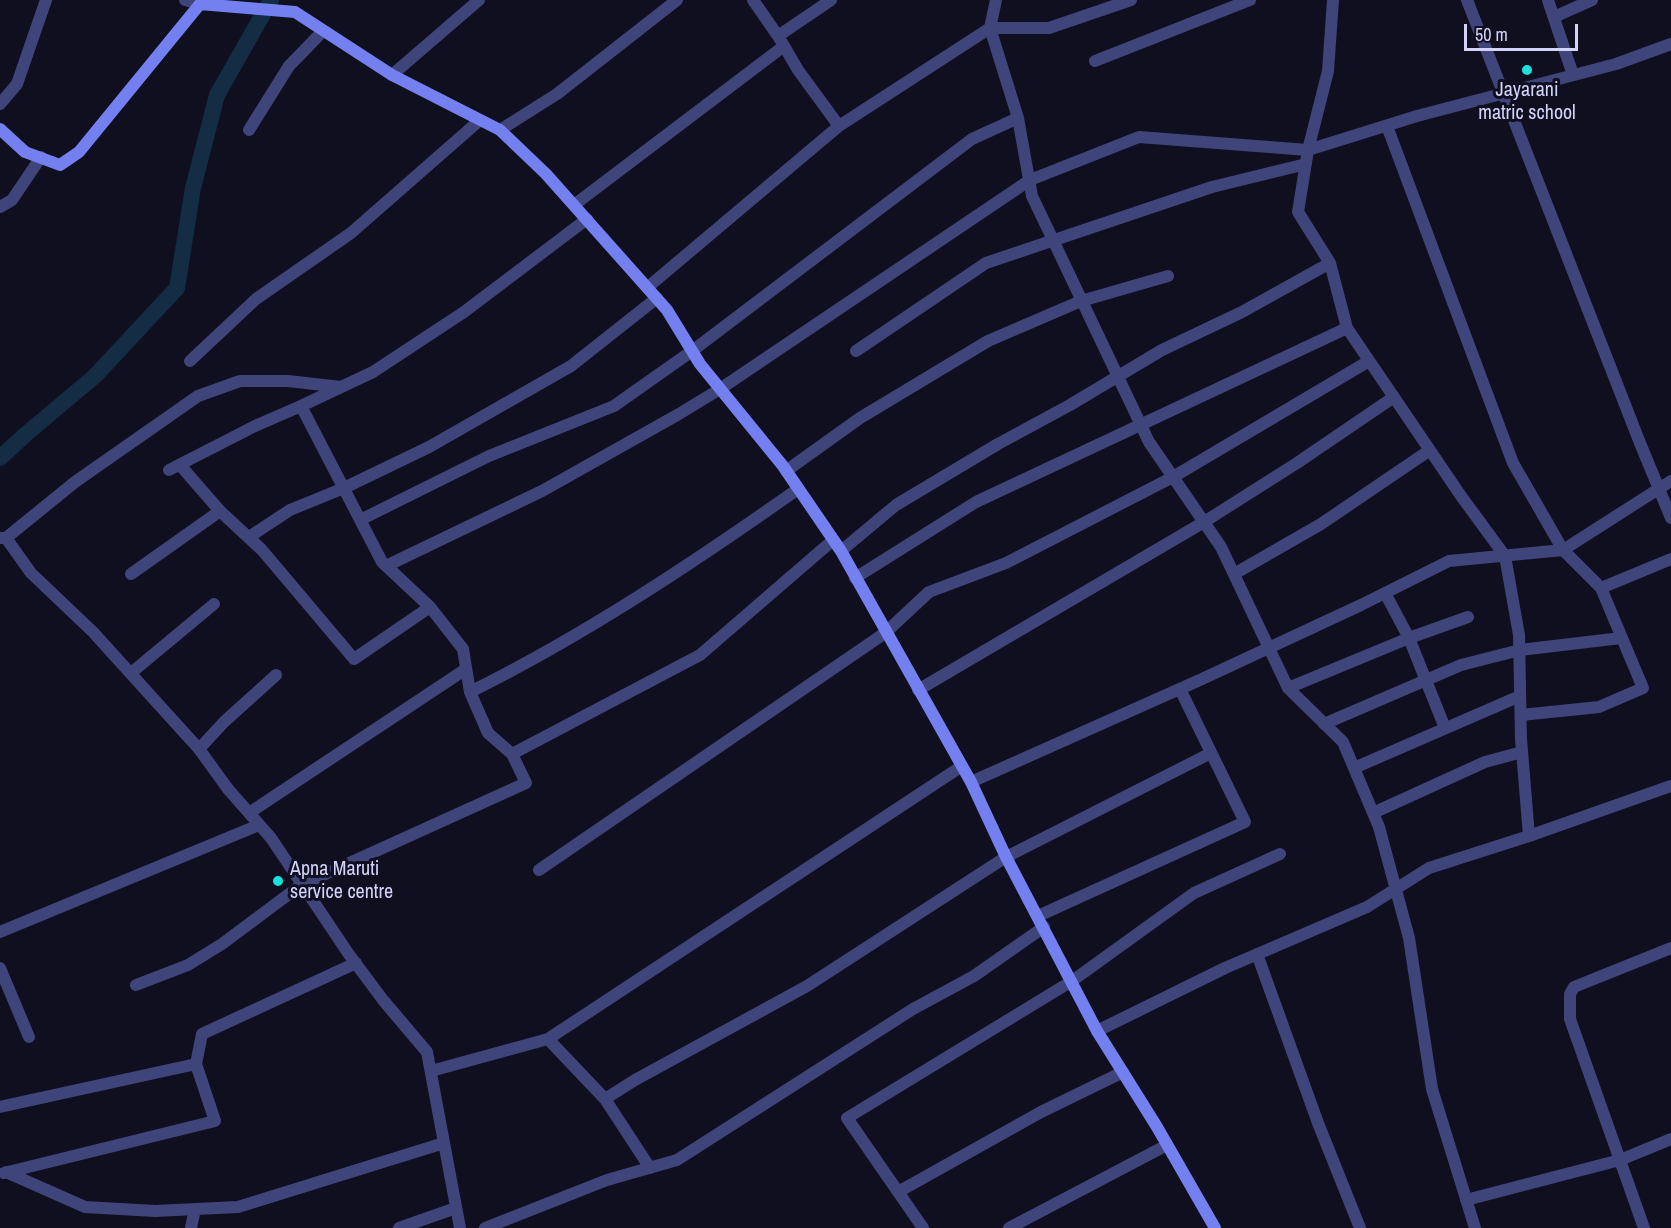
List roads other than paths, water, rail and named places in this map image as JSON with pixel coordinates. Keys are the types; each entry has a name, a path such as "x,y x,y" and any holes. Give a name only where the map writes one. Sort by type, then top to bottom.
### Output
{"street":[{"path":"0,104 17,84 46,0"},
{"path":"185,0 200,4 295,12 392,75 500,130 546,174 668,310 700,364 786,471 841,551 885,633 971,782 1006,857 1097,1031 1215,1228"},
{"path":"392,75 479,0"},
{"path":"500,130 557,94 677,0"},
{"path":"753,0 798,70 839,126"},
{"path":"574,205 831,0"},
{"path":"996,0 990,28 1018,118 1032,196 1149,442 1221,547 1288,688 1343,742 1379,827 1409,939 1432,1089 1475,1228"},
{"path":"648,288 839,126 990,28 1049,28 1131,0"},
{"path":"1095,61 1250,0"},
{"path":"1333,0 1328,71 1308,150 1298,213 1330,263 1347,328 1505,556 1519,635 1522,752 1529,836"},
{"path":"1467,0 1671,518"},
{"path":"1548,0 1573,75"},
{"path":"1554,17 1592,0"},
{"path":"0,129 25,152 60,165 79,152 200,4"},
{"path":"249,130 289,66 323,30"},
{"path":"386,566 542,491 680,414 1029,180 1139,137 1308,150 1504,93 1616,64 1671,44"},
{"path":"360,520 489,456 614,406 692,351 972,139 1018,118"},
{"path":"190,362 256,299 351,233 480,120"},
{"path":"1387,126 1513,463 1563,550 1601,588 1643,688 1599,706 1521,715"},
{"path":"0,207 12,200 41,157"},
{"path":"856,351 986,263 1212,187 1306,164"},
{"path":"430,607 354,659 314,609 249,537 174,468 255,426 373,372 464,312 587,219"},
{"path":"841,551 896,505 1162,350 1242,312 1330,263"},
{"path":"786,471 860,418 988,341 1081,301 1168,276"},
{"path":"249,537 290,510 344,488 429,447 571,366 657,298"},
{"path":"855,578 976,502 1347,328"},
{"path":"539,870 885,633 929,592 1006,563 1173,477 1369,361"},
{"path":"341,387 288,381 240,381 198,396 75,482 3,538 31,573 93,632 199,749 271,838 301,885 383,1000 428,1052 460,1228"},
{"path":"918,690 1204,522 1297,463 1394,397"},
{"path":"136,985 188,965 222,944 301,885 526,783 512,754 488,733 470,692 463,649 430,607 382,562 301,406"},
{"path":"1234,574 1321,524 1430,450"},
{"path":"971,782 1269,648 1449,561 1563,550 1671,481"},
{"path":"470,692 518,668 692,563 798,489"},
{"path":"131,574 220,511"},
{"path":"512,754 700,655 832,541"},
{"path":"1601,588 1671,559"},
{"path":"1385,593 1409,638 1445,729"},
{"path":"131,673 214,604"},
{"path":"1288,688 1409,638 1468,617"},
{"path":"1324,724 1461,665 1520,650 1621,638"},
{"path":"249,813 466,669"},
{"path":"199,749 224,722 276,675"},
{"path":"485,1228 607,1180 676,1160 913,1009 974,976 1041,922 1245,822 1180,689"},
{"path":"1354,768 1520,696"},
{"path":"1373,813 1485,762 1522,752"},
{"path":"605,1099 635,1080 807,986 1006,857 1211,753"},
{"path":"431,1071 548,1039 962,766"},
{"path":"1097,1031 1225,968 1367,907 1429,868 1671,786"},
{"path":"0,932 260,825"},
{"path":"923,1228 847,1118 1072,981 1194,893 1281,854"},
{"path":"1644,1228 1570,1019 1570,994 1574,987 1671,948"},
{"path":"1257,954 1318,1123 1360,1228"},
{"path":"3,1173 214,1121 196,1064 202,1034 356,963"},
{"path":"0,968 28,1037"},
{"path":"548,1039 605,1099 650,1167"},
{"path":"0,1107 196,1064"},
{"path":"898,1192 1041,1112 1123,1072"},
{"path":"1466,1200 1620,1160 1671,1139"},
{"path":"3,1173 85,1207 155,1212 238,1207 444,1143"},
{"path":"1009,1228 1167,1145"},
{"path":"399,1228 456,1208"},
{"path":"191,1228 195,1209"}],"waterway":[{"path":"0,458 95,376 177,288 193,188 217,95 271,0"}],"place":[{"name":"Jayarani matric school","path":"1527,70"},
{"name":"Apna Maruti service centre","path":"278,881"}]}
